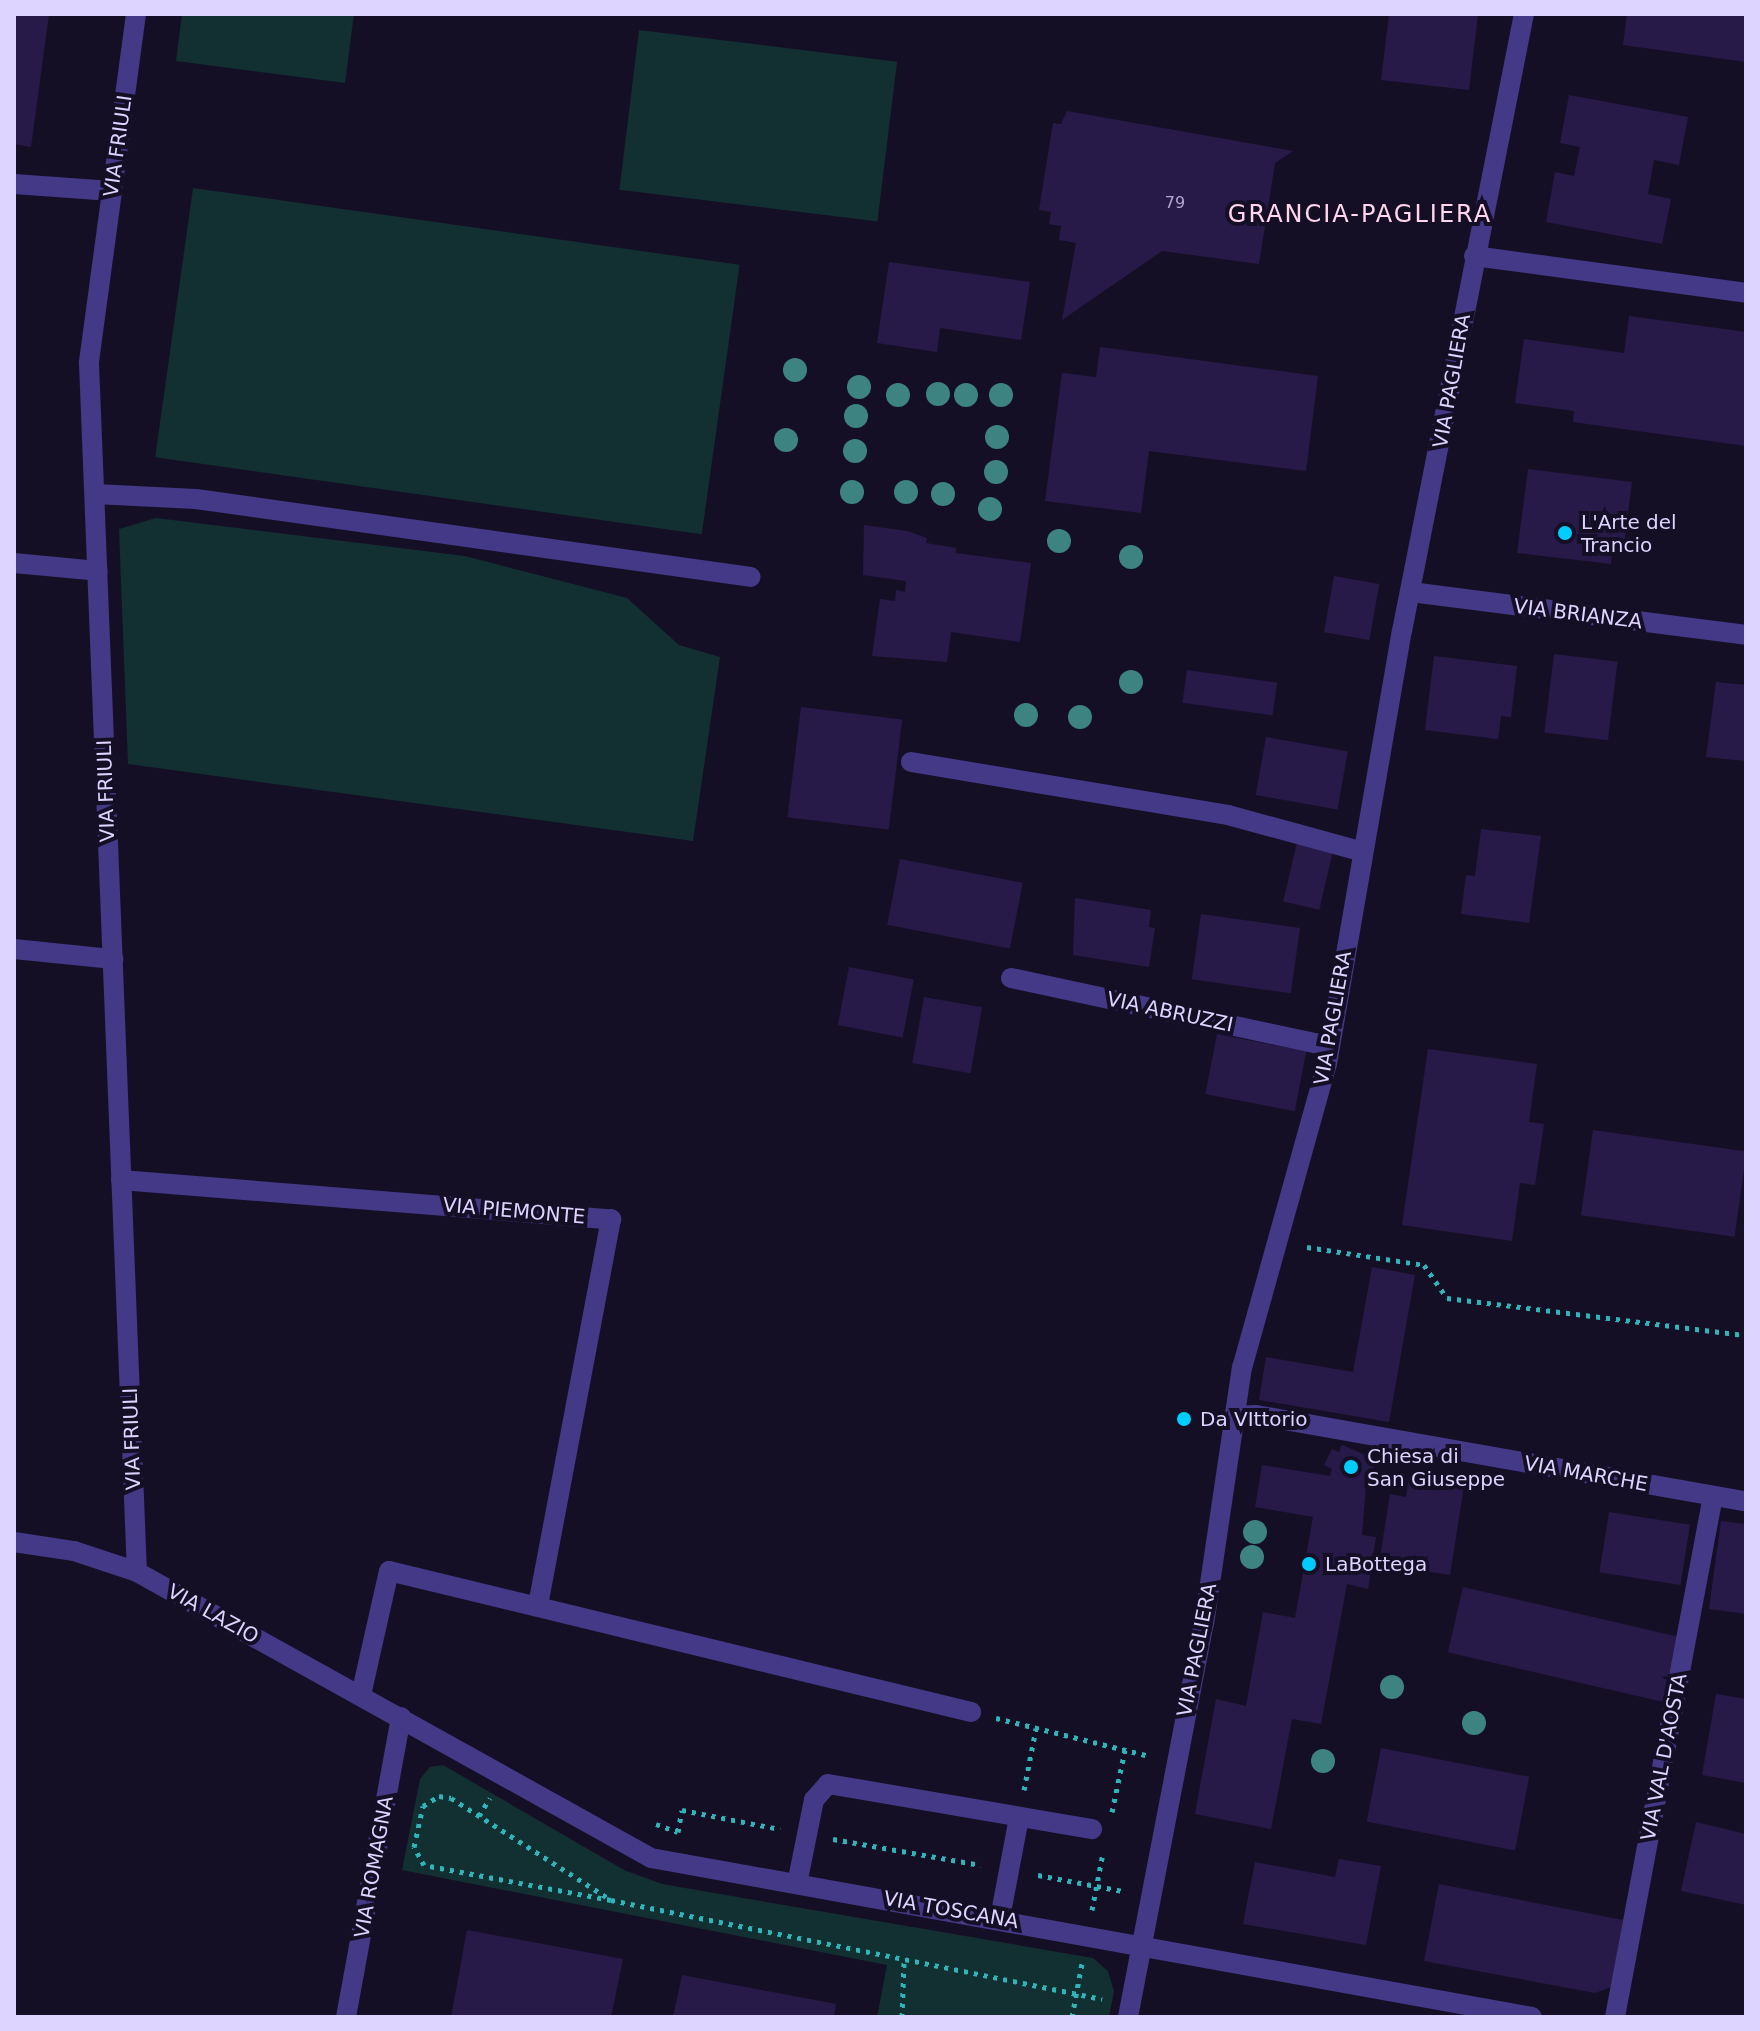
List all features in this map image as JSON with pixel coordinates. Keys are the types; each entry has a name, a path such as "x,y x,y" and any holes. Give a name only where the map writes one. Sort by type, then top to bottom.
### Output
{"street":[{"name":"VIA FRIULI","path":"136,14 89,363 137,1572"},
{"name":"VIA PAGLIERA","path":"1129,2010 1204,1624 1248,1343 1303,1162 1329,1046 1474,256 1524,14"},
{"path":"14,184 112,191"},
{"path":"1474,256 1746,293"},
{"path":"95,494 196,499 751,577"},
{"path":"14,563 98,571"},
{"name":"VIA BRIANZA","path":"1411,592 1746,635"},
{"path":"911,762 1228,815 1363,852"},
{"path":"14,949 113,959"},
{"name":"VIA ABRUZZI","path":"1011,978 1329,1046"},
{"name":"VIA PIEMONTE","path":"121,1180 611,1219 538,1605"},
{"name":"VIA MARCHE","path":"1237,1416 1256,1415 1746,1501"},
{"name":"VIA VAL D'AOSTA","path":"1615,2017 1713,1496"},
{"name":"VIA LAZIO","path":"14,1542 74,1551 137,1572 401,1717"},
{"path":"361,1695 389,1571 971,1712"},
{"name":"VIA TOSCANA","path":"401,1717 651,1858 1000,1918 1532,2017"},
{"name":"VIA ROMAGNA","path":"346,2017 401,1717"},
{"path":"797,1884 814,1800 828,1784 1092,1829"},
{"path":"1000,1918 1019,1817"}],"path":[{"path":"1294,1245 1424,1265 1447,1298 1746,1335"},
{"path":"971,1712 1175,1762"},
{"path":"1019,1817 1036,1728"},
{"path":"479,1816 492,1794"},
{"path":"611,1900 451,1798 430,1799 423,1806 417,1858 424,1865 611,1900 1129,2010"},
{"path":"652,1823 678,1832 682,1810 1151,1896"},
{"path":"902,2017 904,1961"}],"green space":[{"path":"182,14 354,14 345,83 176,61"},
{"path":"639,30 897,62 877,221 619,190"},
{"path":"193,188 740,265 702,534 155,457"},
{"path":"156,518 465,556 627,598 679,645 720,657 693,841 128,764 119,529"},
{"path":"443,1765 624,1870 662,1884 1093,1958 1108,1971 1114,1991 1109,2017 877,2017 887,1965 402,1870 420,1779 430,1767"}],"building":[{"path":"14,14 49,14 31,147 14,144"},
{"path":"1389,14 1478,14 1469,90 1381,80"},
{"path":"1627,14 1746,14 1746,62 1623,45"},
{"path":"1569,95 1688,117 1679,165 1654,160 1648,194 1671,199 1662,244 1546,222 1555,172 1574,176 1580,147 1560,143"},
{"path":"1067,111 1293,151 1275,163 1259,264 1162,251 1062,320 1076,243 1059,240 1061,226 1049,224 1051,212 1039,210 1053,123 1061,124"},
{"path":"889,262 1030,282 1021,340 940,328 937,352 877,343"},
{"path":"1629,316 1746,332 1746,446 1573,422 1574,411 1515,403 1524,339 1624,353"},
{"path":"1100,347 1318,376 1306,471 1149,451 1141,513 1045,501 1062,373 1096,377"},
{"path":"1528,469 1632,482 1624,544 1613,543 1611,564 1517,553"},
{"path":"864,525 907,531 927,538 926,543 956,548 956,553 1031,563 1020,642 951,632 947,662 872,656 880,599 895,601 896,590 905,592 906,581 863,575"},
{"path":"1334,576 1379,584 1369,640 1324,632"},
{"path":"1554,654 1618,662 1608,740 1544,732"},
{"path":"1434,656 1517,666 1511,717 1501,716 1498,739 1425,730"},
{"path":"1187,670 1277,683 1273,715 1182,703"},
{"path":"1716,682 1746,685 1746,761 1706,757"},
{"path":"801,707 902,719 889,830 787,817"},
{"path":"1266,737 1348,751 1337,810 1256,795"},
{"path":"1481,829 1541,836 1529,923 1461,914 1466,875 1475,876"},
{"path":"1297,842 1333,850 1319,910 1283,901"},
{"path":"900,859 1023,883 1010,949 887,925"},
{"path":"1075,898 1151,910 1149,927 1155,928 1149,967 1073,955"},
{"path":"1201,914 1300,928 1291,993 1192,979"},
{"path":"849,967 914,980 903,1038 838,1025"},
{"path":"924,997 982,1007 970,1073 912,1063"},
{"path":"1217,1034 1306,1051 1295,1111 1205,1094"},
{"path":"1428,1049 1537,1064 1529,1122 1544,1124 1535,1185 1520,1183 1512,1241 1402,1225"},
{"path":"1593,1130 1746,1152 1735,1237 1581,1215"},
{"path":"1372,1267 1415,1275 1389,1422 1259,1400 1266,1357 1353,1372"},
{"path":"1342,1445 1377,1460 1366,1486 1362,1535 1376,1537 1368,1589 1347,1584 1321,1724 1292,1719 1271,1829 1195,1814 1216,1699 1246,1706 1263,1612 1295,1618 1313,1517 1255,1507 1262,1465 1330,1476 1332,1469 1324,1465 1332,1449 1339,1452"},
{"path":"1409,1477 1464,1486 1450,1575 1379,1564 1390,1494 1406,1497"},
{"path":"1609,1512 1690,1525 1680,1585 1599,1572"},
{"path":"1721,1521 1746,1524 1746,1614 1709,1609"},
{"path":"1463,1587 1678,1637 1663,1702 1448,1652"},
{"path":"1716,1694 1746,1699 1746,1783 1702,1775"},
{"path":"1381,1748 1529,1777 1515,1850 1367,1822"},
{"path":"1696,1822 1746,1834 1746,1905 1681,1891"},
{"path":"1339,1859 1381,1866 1366,1945 1243,1924 1255,1862 1335,1877"},
{"path":"1439,1884 1623,1920 1611,1987 1595,1993 1424,1961"},
{"path":"467,1930 623,1959 611,2017 451,2017"},
{"path":"682,1975 836,2004 834,2017 673,2017"}],"place":[{"name":"L'Arte del Trancio","path":"1565,533"},
{"name":"Da VIttorio","path":"1184,1419"},
{"name":"Chiesa di San Giuseppe","path":"1351,1467"},
{"name":"LaBottega","path":"1309,1564"}],"district":[{"name":"GRANCIA-PAGLIERA","path":"1360,215"}]}
